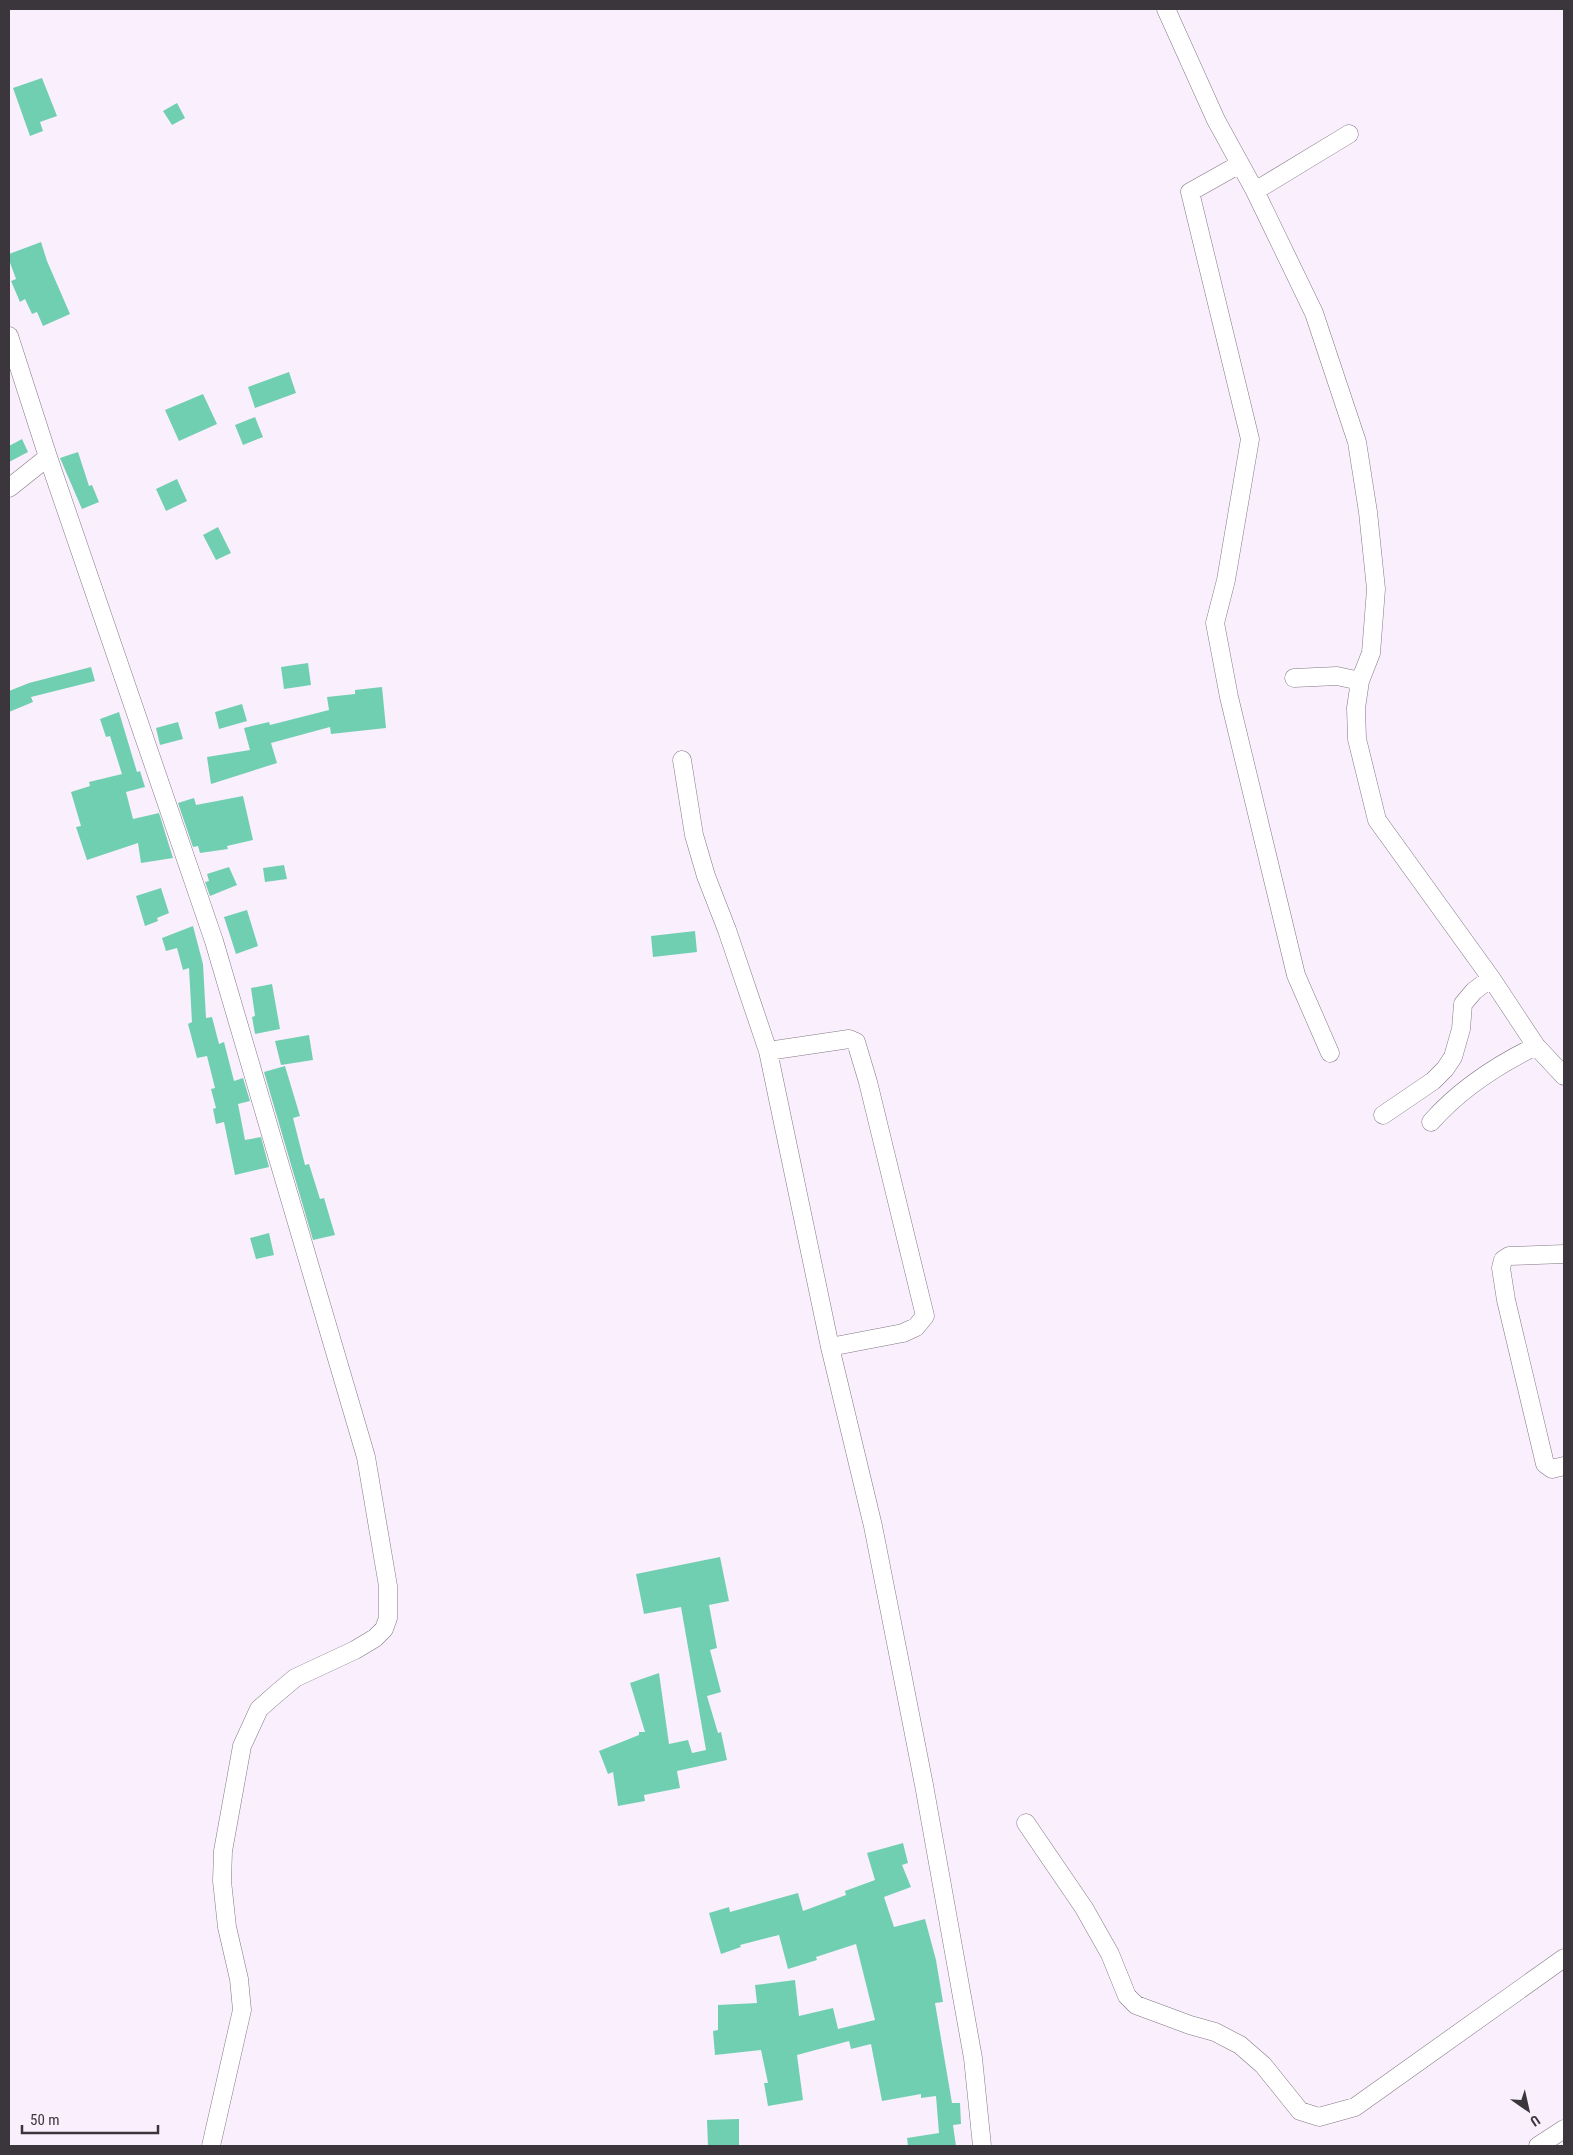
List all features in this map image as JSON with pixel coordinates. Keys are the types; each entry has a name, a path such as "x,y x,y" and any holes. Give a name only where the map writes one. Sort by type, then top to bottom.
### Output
{"street":[{"path":"1166,9 1216,120 1255,191 1314,313 1357,442 1368,512 1376,589 1375,627 1371,653 1360,681 1356,708 1356,739 1377,820 1491,978 1536,1046 1564,1076"},
{"path":"1255,191 1349,134"},
{"path":"1240,164 1190,192 1250,439 1226,580 1215,624 1229,697 1296,975 1330,1054"},
{"path":"9,336 48,457 214,941 366,1457 388,1586 388,1618 384,1629 375,1638 355,1650 295,1678 258,1709 242,1746 223,1852 222,1881 227,1927 239,1979 242,2010 232,2045 211,2146"},
{"path":"9,488 48,457"},
{"path":"1294,678 1337,676 1360,681"},
{"path":"682,760 694,835 706,876 727,930 768,1051 830,1347 873,1526 924,1785 973,2058 982,2146"},
{"path":"1383,1115 1446,1069 1453,1057 1460,1029 1463,1004 1474,991 1491,978"},
{"path":"768,1051 849,1039 856,1042 873,1100 925,1316 916,1327 903,1333 830,1347"},
{"path":"1431,1122 1446,1104 1500,1064 1536,1046"},
{"path":"1564,1254 1509,1256 1503,1260 1501,1268 1506,1300 1545,1464 1552,1470 1564,1466"},
{"path":"1026,1823 1084,1908 1110,1954 1127,1996 1136,2005 1215,2032 1240,2045 1263,2065 1300,2111 1319,2117 1355,2107 1564,1958"},
{"path":"1538,2146 1564,2129"}],"building":[{"path":"42,78 57,116 40,122 43,131 30,136 13,88"},
{"path":"177,103 185,118 172,125 163,111"},
{"path":"41,242 47,261 70,314 43,326 37,312 32,314 25,299 20,302 11,281 16,279 9,260 9,254"},
{"path":"289,372 296,393 255,408 248,387"},
{"path":"203,394 217,424 179,441 165,410"},
{"path":"255,417 263,437 243,445 235,425"},
{"path":"22,439 28,452 9,462 9,446"},
{"path":"78,452 89,486 92,485 99,502 82,509 60,458"},
{"path":"177,479 187,501 166,511 156,489"},
{"path":"218,527 231,553 216,560 203,535"},
{"path":"308,663 311,685 284,689 281,667"},
{"path":"91,667 95,681 31,697 33,702 9,712 9,691 29,683"},
{"path":"382,687 386,728 331,734 330,727 271,743 277,763 211,784 207,757 250,750 244,728 269,722 270,725 329,710 327,697 355,694 355,690"},
{"path":"242,704 247,721 219,729 215,712"},
{"path":"119,712 137,772 140,771 145,787 126,792 133,819 159,813 173,858 141,863 138,843 87,860 76,827 81,826 71,792 90,786 89,782 122,774 110,736 106,737 100,719"},
{"path":"178,722 183,739 160,745 156,728"},
{"path":"243,796 253,840 227,846 228,849 200,853 198,846 193,847 178,803 194,798 196,805"},
{"path":"284,865 287,879 265,882 263,868"},
{"path":"229,867 237,885 210,896 205,882 209,881 207,874"},
{"path":"161,888 169,913 157,918 158,921 145,926 136,896"},
{"path":"247,910 258,946 236,954 224,917"},
{"path":"193,926 203,964 206,1018 212,1017 219,1044 224,1042 234,1081 243,1078 250,1101 238,1104 245,1140 261,1137 269,1167 235,1175 224,1122 216,1124 213,1109 216,1108 211,1089 215,1088 207,1056 197,1058 188,1024 192,1022 189,968 183,970 177,948 166,951 162,938"},
{"path":"695,931 697,952 653,957 651,936"},
{"path":"272,984 280,1029 255,1034 252,1017 255,1016 251,988"},
{"path":"309,1035 313,1060 281,1065 275,1041"},
{"path":"285,1066 300,1116 293,1118 305,1165 309,1164 320,1199 324,1198 335,1235 313,1240 264,1072"},
{"path":"269,1233 274,1255 256,1259 250,1238"},
{"path":"720,1557 729,1601 709,1605 717,1648 710,1650 721,1692 707,1696 718,1733 721,1732 727,1760 677,1771 680,1788 644,1795 645,1801 618,1806 613,1772 608,1774 599,1751 639,1735 639,1732 645,1732 630,1683 659,1673 669,1744 688,1740 692,1753 706,1750 681,1607 644,1614 636,1574"},
{"path":"903,1843 908,1863 902,1865 911,1887 884,1897 894,1927 925,1919 936,1960 943,2002 935,2003 952,2103 960,2103 961,2124 953,2125 956,2146 908,2146 907,2138 939,2133 936,2096 921,2098 921,2094 882,2101 871,2044 851,2049 849,2041 797,2055 803,2100 768,2106 764,2083 768,2083 761,2050 715,2055 713,2031 718,2030 718,2005 757,2003 755,1985 795,1980 799,2016 833,2008 838,2029 875,2020 856,1944 816,1957 817,1960 788,1969 779,1935 740,1945 741,1947 721,1954 709,1913 729,1907 730,1912 798,1893 803,1911 846,1895 845,1891 875,1880 867,1853"},
{"path":"739,2119 739,2146 708,2146 707,2120"}]}
